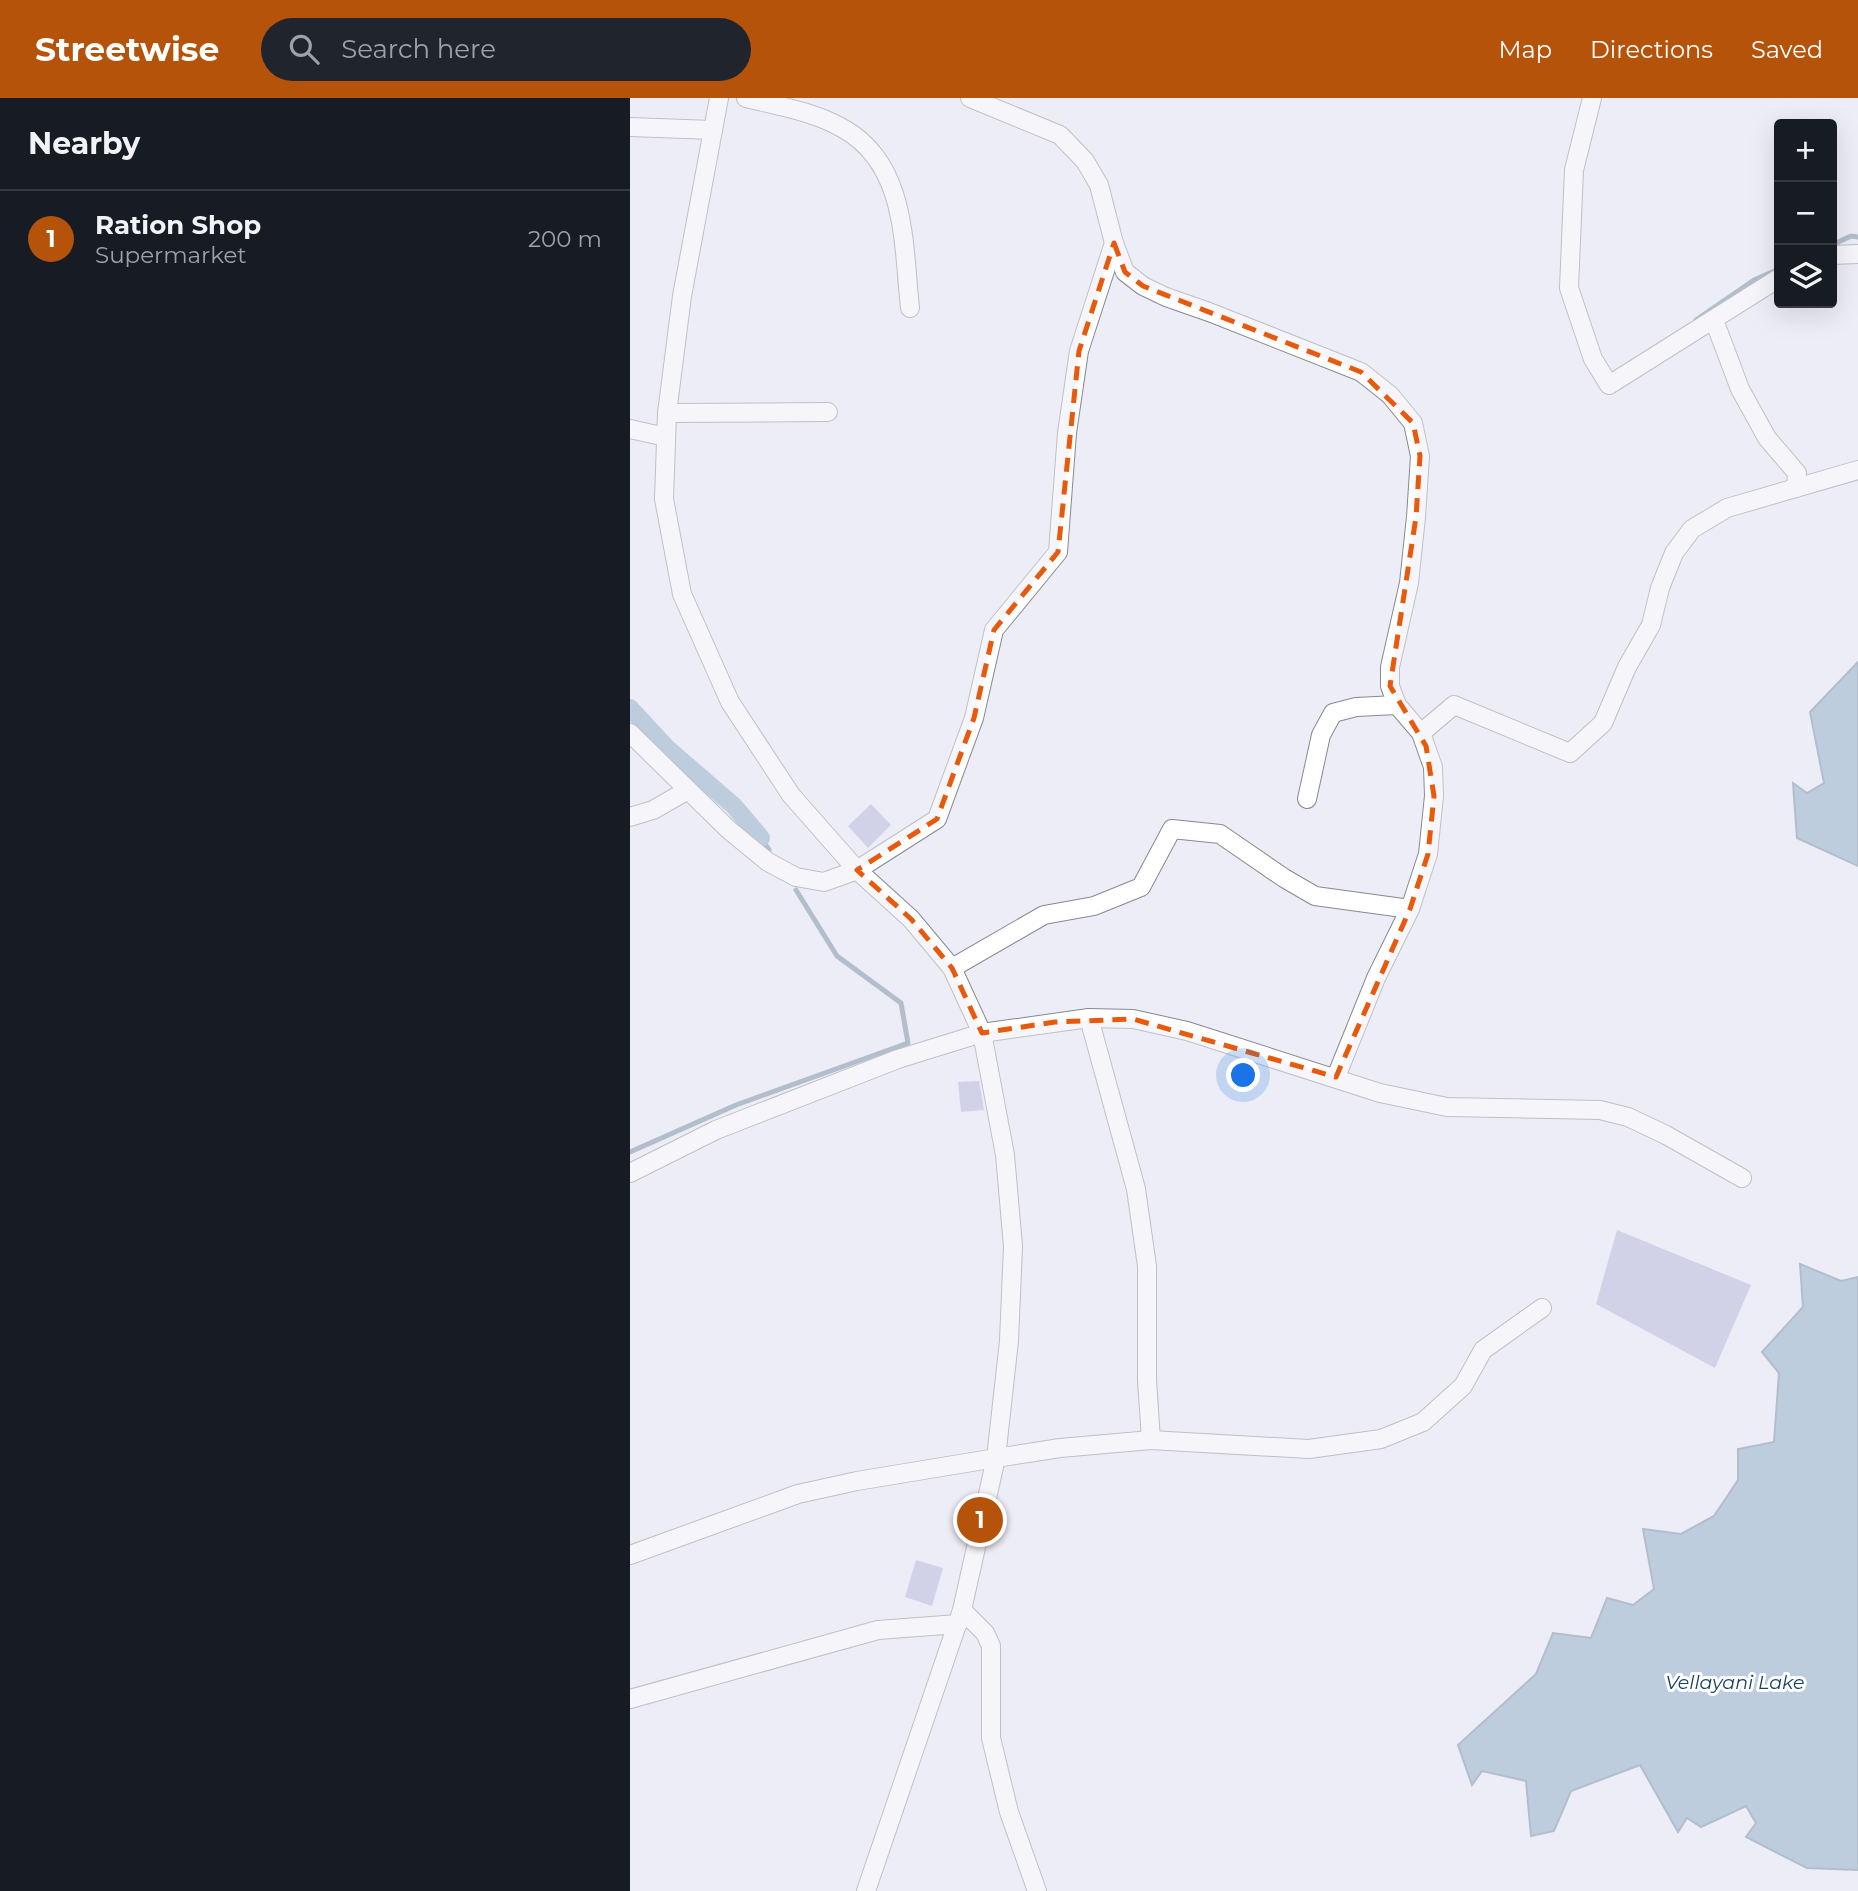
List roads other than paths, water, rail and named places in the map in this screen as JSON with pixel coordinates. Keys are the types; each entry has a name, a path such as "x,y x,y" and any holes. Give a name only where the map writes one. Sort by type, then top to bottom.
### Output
{"street":[{"path":"719,98 682,296 667,413 664,499 682,594 730,702 791,795 857,870 911,919 952,968 982,1033 1005,1156 1013,1246 1009,1341 996,1458 960,1617 866,1891"},
{"path":"746,98 801,111 844,129 875,153 890,177 901,226 909,308"},
{"path":"970,98 1060,135 1085,161 1100,185 1114,243 1125,272 1143,286 1166,298 1209,312 1361,372 1390,395 1413,423 1420,456 1416,517 1409,583 1390,667 1392,696 1421,733 1433,767 1434,796 1428,854 1410,909 1377,978 1336,1077"},
{"path":"1592,98 1574,170 1569,288 1593,359 1609,385 1774,281"},
{"path":"630,127 713,130"},
{"path":"630,733 729,830 768,862 796,877 824,881 857,870 937,819 974,718 994,630 1058,552 1067,433 1079,351 1114,243"},
{"path":"1837,256 1858,254"},
{"path":"1714,320 1740,389 1767,438 1797,472 1796,488"},
{"path":"667,413 828,412"},
{"path":"630,429 666,437"},
{"path":"1421,733 1454,705 1570,753 1603,723 1627,667 1651,625 1660,588 1674,553 1692,529 1727,508 1858,470"},
{"path":"1307,799 1321,735 1333,713 1356,707 1397,705"},
{"path":"630,817 653,810 688,790"},
{"path":"952,968 1044,915 1094,906 1141,887 1172,829 1220,834 1284,878 1315,895 1410,909"},
{"path":"1089,1017 1136,1189 1147,1266 1147,1380 1151,1440"},
{"path":"630,1173 716,1130 898,1059 982,1033 1089,1017 1133,1019 1187,1031 1380,1093 1447,1107 1600,1110 1628,1117 1666,1135 1742,1178"},
{"path":"630,1555 798,1494 857,1481 1060,1448 1151,1440 1309,1448 1381,1439 1423,1422 1463,1386 1483,1350 1542,1308"},
{"path":"630,1699 878,1630 960,1617 985,1633 990,1646 991,1738 1009,1812 1037,1891"}],"water":[{"path":"1858,662 1858,866 1797,838 1793,783 1807,793 1824,783 1810,712"},
{"name":"Vellayani Lake","path":"1800,1264 1841,1281 1858,1277 1858,1870 1807,1868 1746,1837 1756,1823 1746,1806 1701,1827 1687,1818 1678,1832 1640,1765 1571,1791 1554,1831 1531,1836 1526,1781 1482,1771 1472,1785 1458,1745 1536,1674 1553,1633 1591,1638 1607,1598 1633,1605 1654,1589 1643,1529 1681,1534 1714,1516 1738,1480 1738,1449 1774,1442 1779,1373 1762,1352 1803,1307"}],"waterway":[{"path":"1837,243 1851,236 1858,237"},
{"path":"1696,320 1754,280 1774,271"},
{"path":"630,708 667,748 734,806 761,838"},
{"path":"761,838 769,850"},
{"path":"630,1152 736,1105 908,1043 901,1003 837,956 796,890"}],"place":[{"name":"Ration Shop","path":"980,1520"}]}
